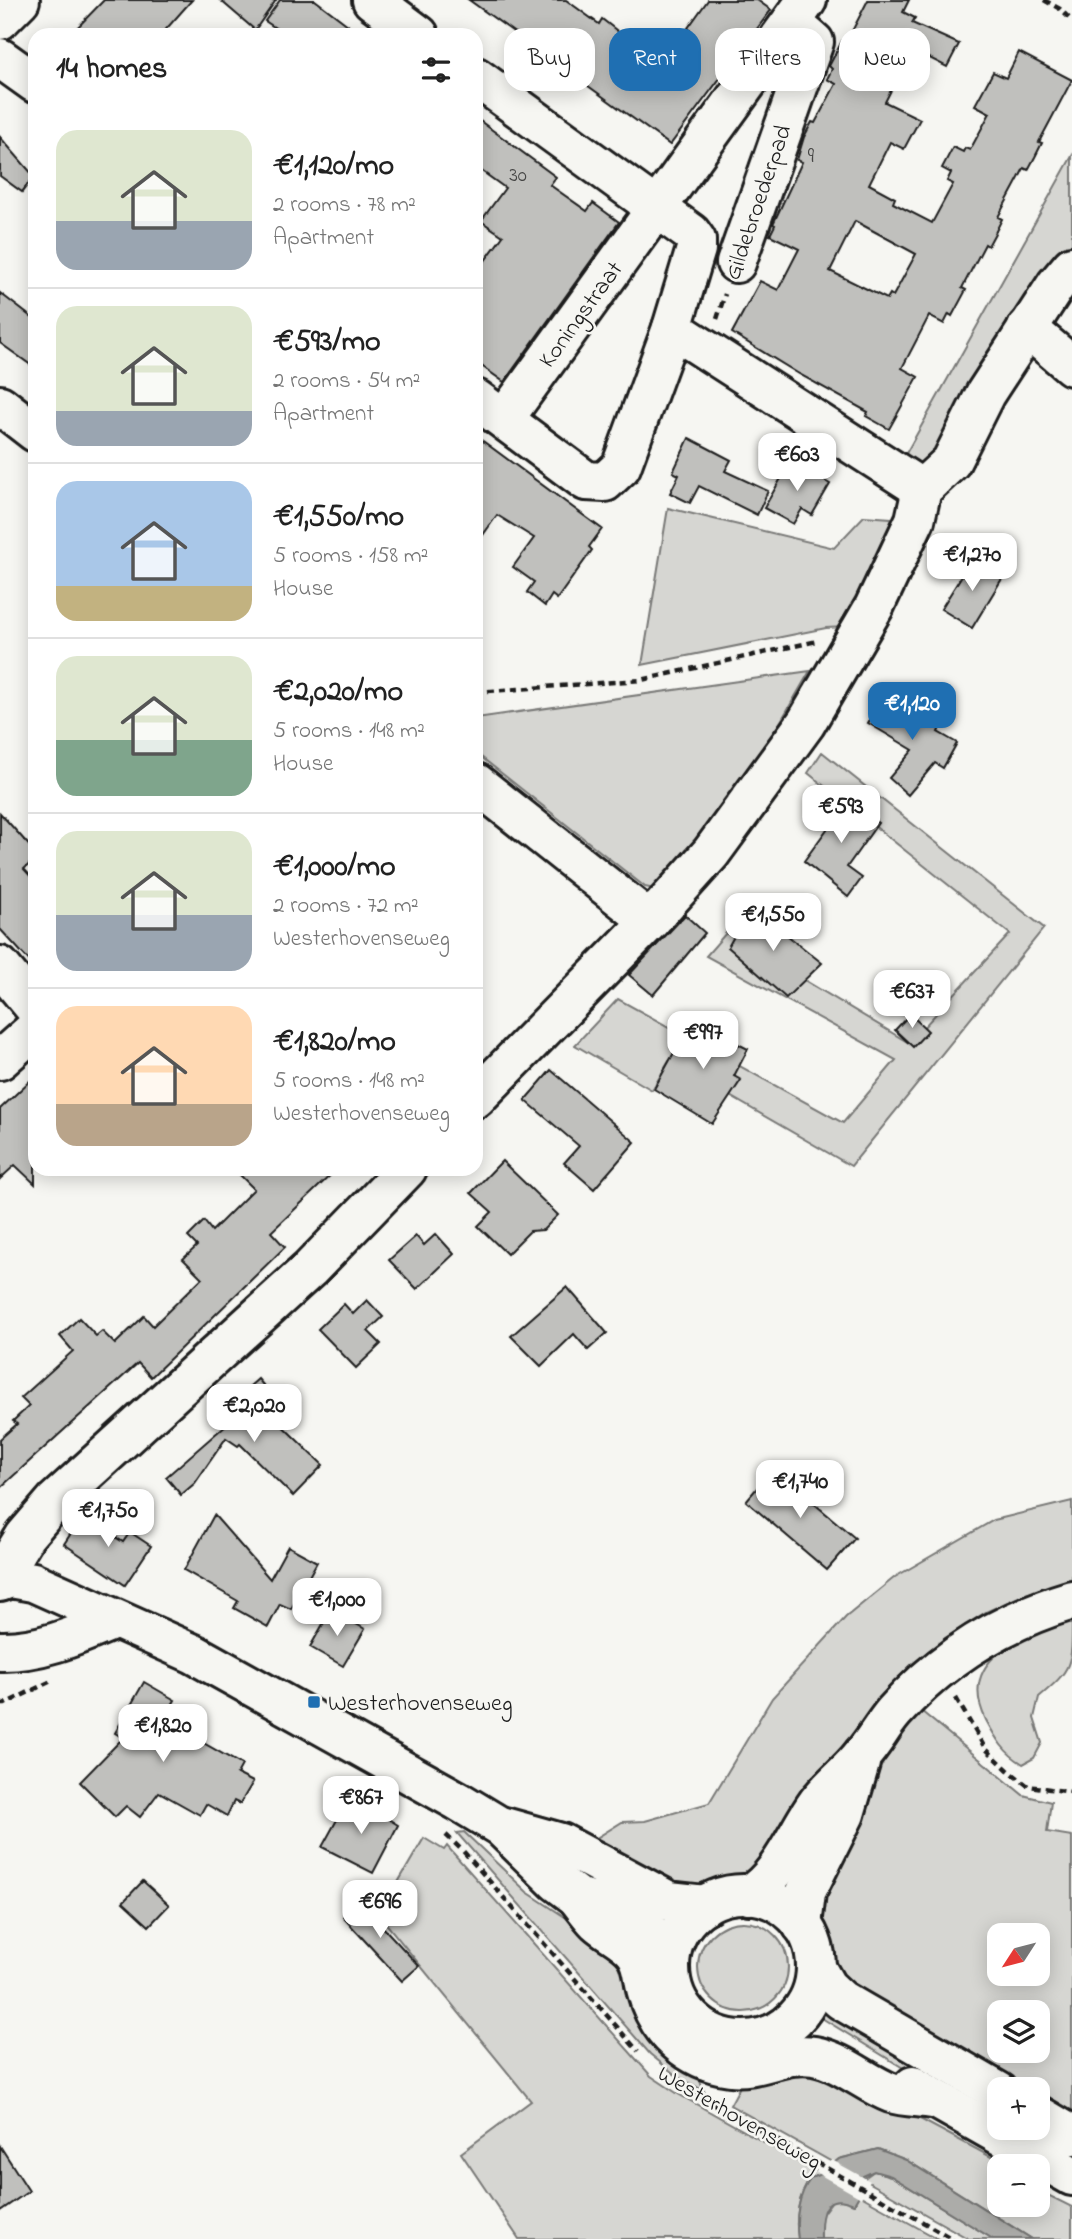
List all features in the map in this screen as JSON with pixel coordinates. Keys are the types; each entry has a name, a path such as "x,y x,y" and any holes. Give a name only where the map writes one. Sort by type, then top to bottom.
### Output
{"street":[{"path":"0,20 20,0"},
{"path":"372,0 410,28"},
{"name":"Gildebroederpad","path":"656,209 799,11 814,41 736,264"},
{"path":"0,58 28,78"},
{"path":"483,82 691,233 696,240 696,249 672,328 621,467 605,482 586,481 490,409"},
{"name":"Koningstraat","path":"490,409 656,209"},
{"path":"483,1091 650,921 711,853 806,723 874,607 915,520 922,489 950,462 985,394 1056,285 1072,266"},
{"path":"672,328 922,489"},
{"path":"1027,328 1072,366"},
{"path":"0,405 28,427"},
{"path":"483,789 650,921"},
{"path":"0,966 28,1000"},
{"path":"0,1060 28,1035"},
{"path":"12,1573 55,1501 310,1269 400,1176"},
{"path":"12,1573 194,1654 501,1827 561,1843 669,1901 705,1905"},
{"path":"12,1573 45,1600 47,1612 41,1632 13,1650"},
{"path":"749,1895 768,1880 819,1800 863,1755 893,1714 936,1671 979,1639 1014,1621 1072,1600"},
{"path":"13,1650 64,1640 114,1620"},
{"path":"802,1925 806,1892 845,1814 863,1755"},
{"path":"501,1827 557,1882 577,1897 607,1905 651,1933 657,1968 653,2010 664,2029 689,2052 709,2062 751,2067 795,2056 811,2056 826,2060 892,2093 933,2099"},
{"path":"657,1968 684,1924 705,1905 721,1898 749,1895 778,1904 802,1925 811,1941 816,1968 827,1987 841,2000 987,2085"},
{"path":"657,1968 687,2014 705,2029 727,2038 750,2040 783,2028 804,2027 823,2033 969,2119 1068,2160"},
{"path":"783,2028 807,2002 816,1968"},
{"path":"1050,2133 1068,2160"}],"path":[{"path":"1044,0 1060,9 1072,21"},
{"name":"Gildebroederpad","path":"706,350 736,264"},
{"path":"483,691 642,680 858,631"},
{"path":"936,1671 962,1706 985,1748 1008,1770 1028,1786 1072,1792"},
{"path":"0,1704 30,1693 59,1676"},
{"name":"Westerhovenseweg","path":"441,1831 463,1852 641,2055"},
{"name":"Westerhovenseweg","path":"688,2091 953,2239"}],"shaded area":[{"path":"1072,156 1072,250 934,466 899,466"},
{"path":"668,508 834,548 864,516 905,519 846,627 826,628 642,665"},
{"path":"810,671 728,812 659,890 645,887 483,759 483,717"},
{"path":"822,752 1044,928 851,1166 669,1061 652,1090 575,1045 618,999 843,1123 896,1060 706,956 726,933 909,1043 1010,934 808,773"},
{"path":"1072,1501 1072,1579 1023,1595 986,1612 912,1664 883,1694 847,1743 773,1858 743,1878 703,1888 677,1888 587,1844 622,1822 645,1821 709,1803 772,1698 846,1617 895,1577 994,1520"},
{"path":"1072,1619 1068,1665 1058,1680 1039,1697 1034,1718 1042,1743 1034,1758 1023,1764 1001,1745 986,1720 979,1698 980,1680 987,1665 1016,1641"},
{"path":"921,1711 1023,1795 1051,1802 1047,1832 1072,1836 1072,2119 1050,2107 1050,2077 996,2077 853,1997 831,1963 820,1909 876,1775 899,1736"},
{"path":"464,1832 527,1892 609,1946 696,2071 704,2091 678,2077 650,2054 457,1833"},
{"path":"424,1838 444,1850 447,1846 651,2076 678,2094 821,2174 811,2178 800,2199 797,2215 798,2239 519,2239 461,2153 531,2101 379,1915"},
{"path":"743,1922 760,1925 775,1935 785,1950 788,1967 785,1984 775,1999 760,2009 743,2012 726,2009 711,1999 701,1984 698,1967 701,1950 711,1935 726,1925"},
{"path":"826,2005 987,2094 987,2116 926,2082 820,2017"},
{"path":"788,2073 834,2077 922,2120 987,2155 987,2211 906,2160 878,2149 839,2159 834,2163 730,2105 743,2081"},
{"path":"878,2149 906,2160 987,2211 987,2217 997,2217 1032,2239 993,2239 891,2176 874,2171 863,2176 867,2182 854,2204 836,2200 826,2207 821,2221 821,2239 798,2239 797,2223 803,2192 811,2178 821,2174 839,2159"},
{"path":"874,2171 891,2176 993,2239 969,2239 863,2179"},
{"path":"859,2195 938,2239 821,2239 820,2217 832,2201 839,2199 854,2204"},
{"path":"1050,2196 1072,2207 1072,2239 1032,2239 997,2217 1050,2217"}],"pier":[{"path":"832,2160 870,2181 861,2198 815,2172"}],"building":[{"path":"104,0 192,0 167,28 77,28"},
{"path":"220,0 276,0 256,28 253,28"},
{"path":"280,0 315,0 352,28 276,28 265,21"},
{"path":"469,0 566,0 599,24 602,19 614,28 609,28 609,91 701,91 701,28 688,28 708,0 757,0 771,10 758,28 715,28 715,85 670,145 595,91 595,28 508,28"},
{"path":"868,0 909,0 903,12 915,18 912,23 923,28 854,28"},
{"path":"930,31 959,44 947,67 930,58"},
{"path":"839,47 839,91 891,91 885,102 920,119 904,149 890,142 869,184 895,198 893,203 932,223 953,184 947,181 951,173 942,168 953,147 963,152 965,148 970,150 990,113 975,105 993,72 1006,78 1019,52 1072,80 1039,142 1042,143 1028,170 1024,168 998,217 1002,219 988,246 985,244 962,288 966,290 952,316 949,314 944,324 929,316 902,368 918,377 889,429 866,416 868,412 732,333 760,281 778,290 799,249 770,235 802,162 797,160 804,137 812,122 815,123 836,84 827,79 832,69 829,66","holes":["855,221 916,254 893,296 890,294 887,299 830,271"]},
{"path":"483,123 556,177 550,185 587,211 593,203 619,222 504,382 483,367 483,263 503,236 483,222 483,218 505,188 483,172"},
{"path":"0,137 28,169 28,184 22,192 0,176"},
{"path":"0,293 28,315 28,363 0,343"},
{"path":"689,438 731,460 725,471 768,491 757,515 699,486 690,503 670,493 679,475 673,472"},
{"path":"483,441 602,529 589,547 592,550 557,599 552,595 545,606 527,592 534,582 513,567 534,538 497,515 483,535"},
{"path":"791,461 830,484 812,515 802,509 793,524 764,508"},
{"path":"972,559 1003,577 972,628 941,609"},
{"path":"885,694 940,728 938,732 957,743 943,768 935,763 908,795 889,778 913,750 868,723"},
{"path":"839,794 878,823 847,867 862,878 848,897 804,861 835,818 826,812"},
{"path":"0,813 28,844 28,865 24,869 28,873 28,959 0,929"},
{"path":"751,906 822,963 786,998 728,947"},
{"path":"685,915 705,933 653,995 629,975"},
{"path":"910,1014 928,1031 913,1047 895,1030"},
{"path":"692,1020 702,1025 707,1023 722,1031 724,1037 748,1049 734,1076 741,1080 712,1124 654,1089"},
{"path":"551,1070 635,1142 594,1189 564,1163 579,1146 525,1100"},
{"path":"28,1083 28,1176 35,1176 35,1184 15,1165 0,1179 0,1109"},
{"path":"502,1161 558,1215 543,1230 530,1231 507,1254 478,1226 492,1212 471,1193"},
{"path":"241,1176 330,1176 271,1232 285,1247 151,1377 138,1363 0,1488 0,1439 17,1424 13,1421 29,1406 21,1398 73,1351 60,1336 79,1318 96,1336 102,1331 115,1344 144,1316 153,1326 202,1278 183,1259 197,1246 188,1237 204,1221 212,1231 254,1189"},
{"path":"436,1234 454,1254 417,1289 389,1260 416,1236 424,1245"},
{"path":"567,1287 607,1333 588,1350 574,1334 541,1366 511,1336"},
{"path":"367,1300 383,1317 368,1331 381,1344 356,1368 318,1329 344,1304 353,1314"},
{"path":"258,1379 280,1405 270,1414 323,1465 293,1496 240,1444 238,1446 226,1438 195,1483 181,1495 166,1477 235,1417 226,1407"},
{"path":"773,1469 855,1538 827,1570 746,1501"},
{"path":"83,1515 123,1542 130,1532 151,1546 125,1585 64,1544"},
{"path":"214,1515 270,1579 288,1546 317,1562 291,1609 280,1604 268,1627 234,1608 238,1601 184,1570"},
{"path":"331,1610 365,1629 343,1666 310,1647"},
{"path":"144,1682 175,1700 163,1720 242,1765 237,1774 253,1782 240,1804 234,1801 227,1816 206,1804 200,1815 159,1792 140,1817 126,1806 115,1817 80,1782 123,1738 115,1733"},
{"path":"361,1802 398,1825 373,1873 322,1847 344,1807 349,1809 353,1803 358,1806"},
{"path":"143,1881 169,1905 149,1926 123,1902"},
{"path":"355,1897 419,1966 402,1981 343,1917"},
{"path":"0,2146 29,2191 0,2211"}],"place":[{"name":"Westerhovenseweg","path":"314,1702"}]}
